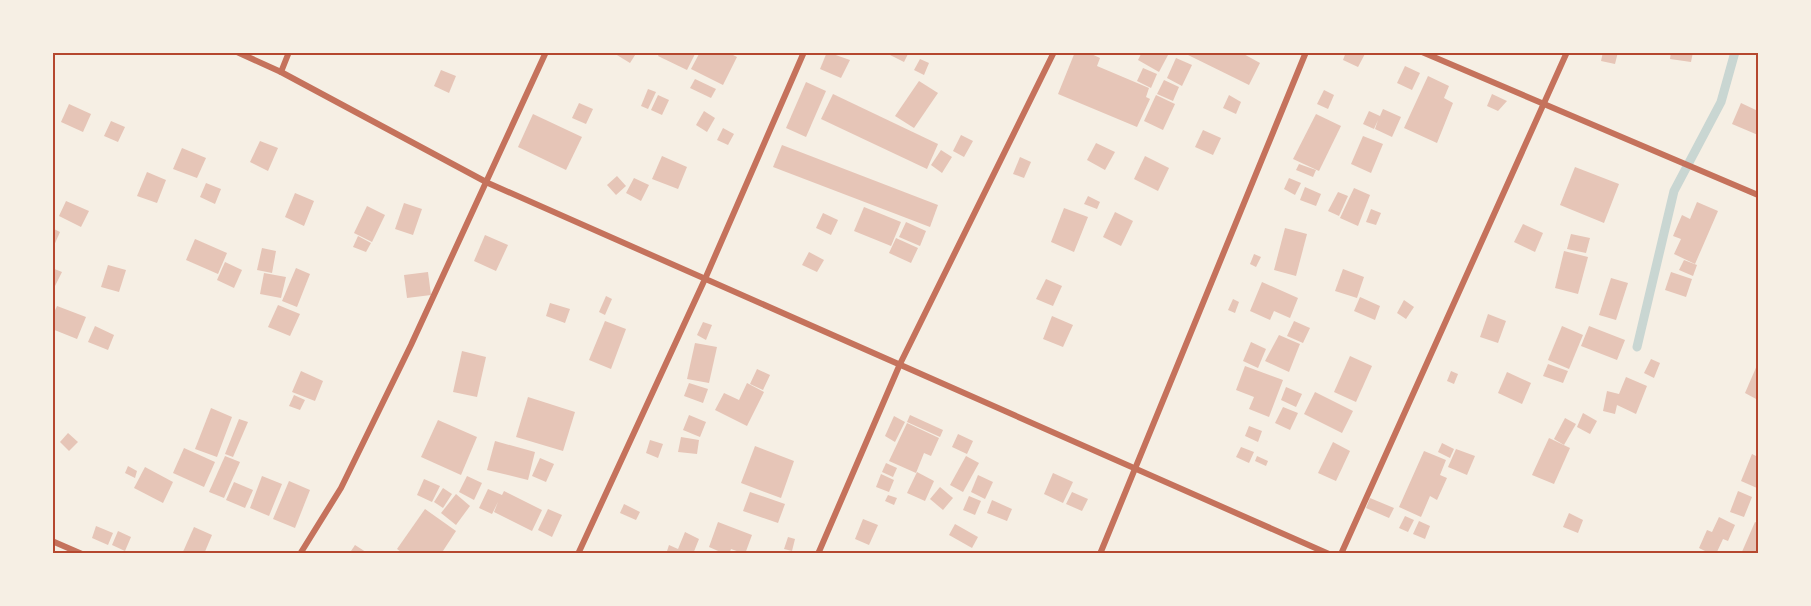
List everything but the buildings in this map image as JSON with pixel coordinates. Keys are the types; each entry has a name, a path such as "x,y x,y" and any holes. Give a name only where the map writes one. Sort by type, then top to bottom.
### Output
{"street":[{"path":"237,52 281,72 488,183 1329,554"},
{"path":"281,72 289,52"},
{"path":"300,554 341,488 488,183 546,52"},
{"path":"578,554 705,279 804,52"},
{"path":"818,554 900,364 1054,52"},
{"path":"1100,554 1306,52"},
{"path":"1422,52 1758,195"},
{"path":"1341,554 1567,52"},
{"path":"52,541 82,554"}],"waterway":[{"path":"1637,347 1674,191 1721,102 1735,52"}]}
